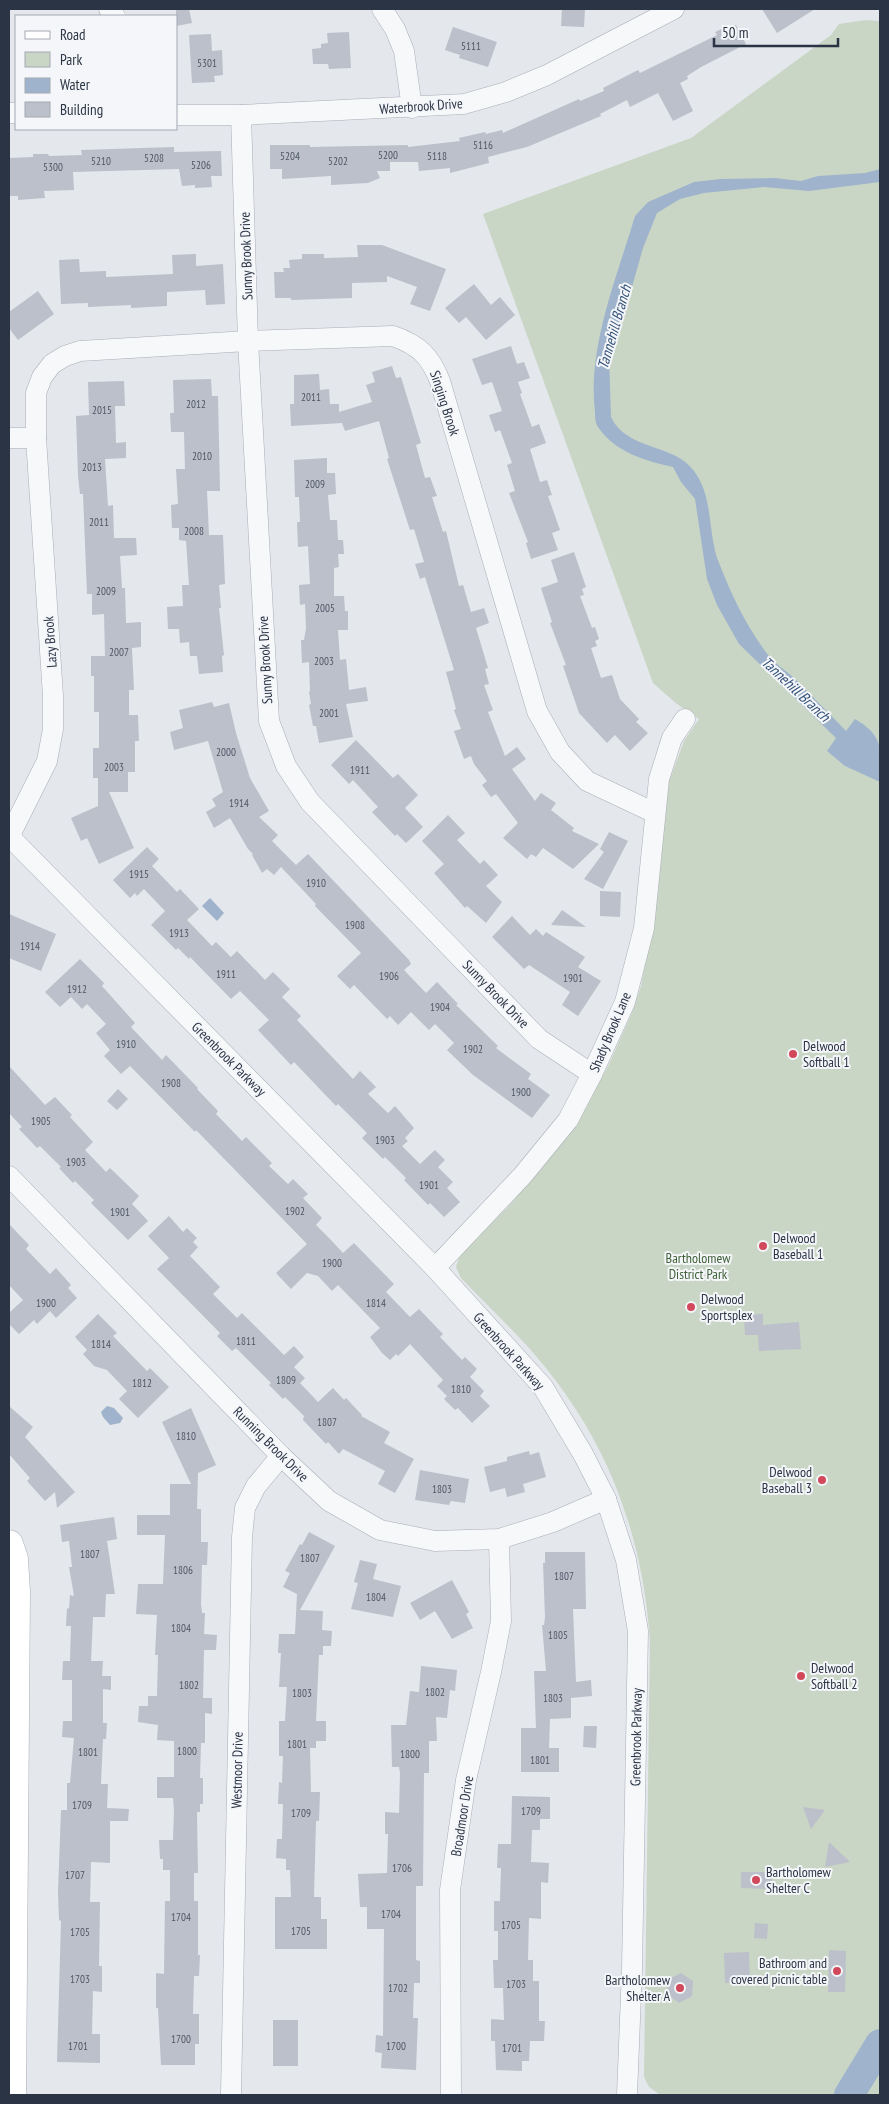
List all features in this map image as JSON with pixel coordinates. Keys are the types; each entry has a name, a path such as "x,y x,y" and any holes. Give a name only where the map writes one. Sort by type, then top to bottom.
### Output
{"street":[{"path":"382,9 395,29 404,51 412,108"},
{"name":"Waterbrook Drive","path":"178,115 241,115 464,104 506,92 547,75 648,15 674,9"},
{"name":"Sunny Brook Drive","path":"241,115 248,341 269,721 286,766 310,802 539,1039 592,1074"},
{"name":"Singing Brook","path":"36,438 36,393 42,377 52,364 80,350 393,336 408,342 422,352 433,364 440,381 537,712 560,752 587,781 655,813"},
{"path":"9,438 36,438"},
{"name":"Lazy Brook","path":"9,836 47,761 53,729 54,696 36,438"},
{"name":"Shady Brook Lane","path":"435,1268 523,1175 568,1120 592,1074 625,1002 644,928 658,778 672,738 685,719"},
{"name":"Greenbrook Parkway","path":"9,836 435,1268 542,1387 583,1454 606,1499 626,1560 638,1631 632,1969 627,2095"},
{"name":"Running Brook Drive","path":"9,1176 281,1456 329,1501 380,1530 435,1541 499,1539 553,1522 606,1499"},
{"name":"Westmoor Drive","path":"231,2095 242,1537 245,1508 256,1486 281,1456"},
{"name":"Broadmoor Drive","path":"451,2095 450,1890 466,1780 501,1621 499,1539"},
{"path":"9,1544 14,1560 16,1592 12,2095"}],"green space":[{"name":"Bartholomew District Park","path":"866,20 880,21 880,2095 659,2094 649,2087 644,2077 650,1640 646,1599 638,1559 628,1521 615,1484 598,1448 578,1413 529,1348 461,1278 456,1267 460,1254 509,1206 533,1178 585,1108 609,1064 631,1015 641,986 658,893 666,790 684,741 699,719 677,704 653,683 483,214 691,138 831,35 839,24"}],"water":[{"path":"880,169 880,182 809,191 764,187 704,193 680,199 657,213 643,248 625,312 614,335 609,355 611,417 618,428 628,436 675,456 694,471 705,492 715,551 719,563 747,623 772,659 795,679 846,731 855,719 872,732 879,746 880,782 845,766 827,751 836,738 739,644 717,605 707,579 695,499 681,482 673,467 631,454 605,436 596,422 594,388 599,338 612,288 635,216 648,202 694,182 720,179 775,178 801,181 818,176 865,173"},
{"path":"210,898 224,913 217,921 202,906"},
{"path":"107,1406 114,1408 123,1418 120,1423 110,1425 103,1417 101,1412"}],"building":[{"path":"176,9 189,9 192,23 178,26 178,15 176,15"},
{"path":"562,9 585,9 584,27 561,26"},
{"path":"762,9 815,9 777,33"},
{"path":"736,25 746,44 701,67 687,76 688,79 680,83 693,111 673,121 658,93 630,107 627,100 600,114 601,116 527,147 488,157 489,163 450,173 450,168 419,171 418,162 390,162 390,171 377,171 380,178 368,183 331,185 331,176 282,179 282,169 270,169 270,145 310,145 310,147 408,145 408,147 460,141 459,138 485,132 486,134 502,130 503,133 579,99 580,101 604,91 603,88 638,70 640,73 717,35 715,32 728,26 729,28"},
{"path":"453,27 497,42 488,67 459,58 460,55 445,50"},
{"path":"349,32 351,68 329,69 328,64 313,64 312,49 321,48 321,44 328,43 327,33"},
{"path":"211,34 212,51 222,50 223,75 214,76 215,82 192,83 189,35"},
{"path":"174,147 174,152 221,151 222,176 211,176 212,187 195,188 195,185 182,186 179,169 73,172 74,190 44,191 45,198 18,200 18,196 9,196 9,158 33,157 33,154 48,154 49,156 82,155 81,150"},
{"path":"357,245 382,245 446,269 430,311 410,304 417,287 387,276 387,282 352,283 352,298 291,300 291,298 275,298 274,272 284,272 283,268 290,268 289,260 302,259 302,254 324,254 324,258 358,257"},
{"path":"196,254 196,266 223,264 225,304 206,305 205,290 167,292 167,306 131,308 131,305 88,307 88,303 61,304 59,260 79,259 80,272 106,271 106,277 173,274 172,255"},
{"path":"474,284 491,305 500,297 515,315 486,340 466,317 459,323 445,308"},
{"path":"38,291 54,314 18,340 9,328 9,312"},
{"path":"511,346 517,364 524,362 530,378 518,382 522,393 520,394 532,427 539,424 546,443 530,449 540,482 547,480 552,495 548,496 560,530 552,533 558,550 531,559 526,543 528,542 509,493 515,491 507,465 512,463 500,430 495,432 489,415 502,411 492,382 482,385 472,359"},
{"path":"392,366 396,378 401,377 421,443 416,445 425,478 430,477 437,496 432,497 443,532 446,531 459,586 463,585 471,612 484,608 489,623 476,628 488,668 485,669 489,684 484,685 493,710 488,712 505,756 517,747 526,759 512,769 535,801 541,793 556,803 551,810 574,828 572,831 599,844 573,869 543,848 536,857 531,854 527,859 503,838 518,823 496,794 491,797 482,785 487,781 474,764 471,756 464,759 454,731 461,729 454,710 456,709 446,672 454,670 425,577 420,579 415,564 424,562 414,529 410,530 387,459 389,458 379,421 345,431 342,423 291,426 290,404 294,404 294,375 319,374 320,390 329,389 330,404 339,404 339,412 372,402 366,385 375,382 372,372"},
{"path":"211,379 212,396 218,396 220,491 207,491 209,535 223,535 225,584 219,585 221,608 219,608 224,655 222,656 223,672 199,674 197,656 190,656 189,642 180,643 179,629 168,629 167,607 183,606 182,585 189,585 186,541 179,540 179,528 172,528 171,505 178,504 176,469 185,469 184,432 171,432 170,413 174,413 173,380"},
{"path":"124,381 125,406 115,406 116,443 126,442 126,458 105,459 108,506 113,505 114,538 136,538 137,555 120,556 122,588 125,588 126,623 141,622 141,647 132,648 134,690 129,690 129,715 138,715 139,741 135,741 135,772 128,772 128,792 109,792 134,848 99,864 87,838 81,841 71,818 98,806 98,778 93,778 93,748 99,748 99,712 94,712 94,676 91,676 91,656 105,656 104,614 92,615 92,594 87,594 83,494 80,494 78,476 76,416 89,415 88,382"},
{"path":"327,458 327,473 335,473 336,494 328,495 330,520 337,520 338,540 343,540 344,554 338,554 339,567 334,568 334,596 344,596 345,611 348,611 348,630 338,630 340,660 346,659 349,690 366,687 368,701 346,704 353,737 319,743 309,705 311,704 309,662 302,663 301,640 304,640 306,628 305,604 300,605 299,585 310,584 308,546 298,547 299,497 295,497 294,460"},
{"path":"574,552 586,587 582,589 584,595 580,596 592,628 595,627 599,639 595,641 597,646 591,648 601,678 612,675 620,699 639,719 636,722 648,733 630,751 615,735 607,743 579,713 563,666 566,665 550,623 552,622 541,588 558,582 551,560"},
{"path":"212,702 214,707 229,703 250,778 269,811 259,817 278,835 272,841 296,865 308,854 409,960 411,964 404,970 426,993 437,982 458,1004 456,1005 498,1046 496,1048 531,1074 528,1079 550,1095 532,1118 473,1075 447,1050 454,1043 435,1024 429,1030 411,1012 398,1025 390,1016 387,1019 354,985 350,989 337,976 361,953 315,906 316,904 281,867 274,875 267,869 262,873 253,854 248,849 230,818 214,828 206,812 216,806 212,799 223,792 208,741 174,750 170,732 183,728 179,710"},
{"path":"356,740 393,778 398,774 418,795 405,808 423,827 406,843 397,834 395,836 372,812 378,807 353,780 349,784 331,765"},
{"path":"448,815 465,833 457,840 480,864 484,860 498,875 486,886 502,902 486,923 467,906 465,908 434,873 444,864 422,841"},
{"path":"609,832 628,841 603,889 584,879 604,852 600,849"},
{"path":"147,847 159,859 152,866 177,892 180,889 199,909 187,920 212,946 216,942 231,957 237,951 265,980 273,972 290,989 282,997 301,1016 297,1020 353,1079 360,1071 376,1087 368,1094 388,1113 395,1106 414,1128 405,1138 408,1141 402,1146 420,1164 435,1150 445,1160 438,1167 453,1182 447,1188 460,1202 444,1217 430,1203 428,1205 404,1180 406,1178 362,1138 367,1133 338,1104 336,1106 294,1062 291,1065 258,1030 269,1020 240,991 231,999 190,957 189,959 178,948 176,950 151,925 165,911 144,889 137,896 135,893 130,898 113,880"},
{"path":"600,891 621,892 620,917 600,916"},
{"path":"562,910 586,927 551,925"},
{"path":"9,914 56,934 41,971 9,958"},
{"path":"512,916 530,935 536,929 543,936 546,932 585,957 578,967 601,981 578,1016 562,1005 570,992 529,965 524,969 492,937"},
{"path":"80,959 104,983 102,986 135,1023 131,1027 162,1060 166,1055 198,1088 218,1111 216,1114 242,1141 246,1137 272,1163 269,1166 288,1184 293,1179 308,1194 303,1198 322,1218 316,1225 343,1253 354,1243 394,1284 386,1292 410,1317 419,1309 443,1334 440,1337 462,1360 465,1357 477,1369 470,1377 484,1391 480,1396 490,1406 472,1423 458,1408 455,1410 444,1399 447,1396 437,1386 443,1380 410,1344 398,1356 396,1354 390,1360 382,1353 370,1337 380,1328 338,1285 332,1291 318,1276 307,1273 291,1289 276,1273 307,1244 196,1130 195,1132 130,1066 121,1074 104,1056 110,1050 96,1033 106,1024 87,1004 82,1009 71,997 60,1007 45,992"},
{"path":"9,1066 45,1105 55,1097 93,1142 85,1150 106,1172 110,1168 139,1196 132,1204 148,1221 128,1240 91,1203 94,1200 75,1181 73,1183 59,1168 61,1167 40,1146 37,1148 19,1129 22,1127 9,1113"},
{"path":"118,1089 128,1099 117,1110 107,1101"},
{"path":"169,1216 183,1232 187,1228 197,1238 193,1242 198,1247 190,1256 220,1287 213,1294 237,1318 242,1313 284,1355 294,1346 304,1357 294,1367 305,1378 300,1383 318,1402 333,1388 344,1400 346,1398 361,1416 390,1432 384,1443 414,1459 395,1493 378,1484 385,1471 343,1449 339,1454 328,1442 326,1444 303,1420 304,1416 285,1397 283,1399 269,1385 271,1383 236,1348 232,1351 217,1336 220,1333 157,1269 169,1258 148,1236"},
{"path":"9,1224 29,1245 26,1249 50,1274 56,1268 71,1285 68,1288 77,1298 56,1318 50,1311 37,1324 34,1320 19,1334 9,1324 9,1313 23,1300 9,1285"},
{"path":"98,1314 117,1333 113,1336 147,1371 150,1368 169,1387 138,1418 119,1399 127,1391 107,1370 94,1366 83,1354 87,1350 75,1337"},
{"path":"763,1314 763,1325 799,1322 801,1349 759,1351 758,1335 745,1335 744,1315"},
{"path":"9,1406 33,1427 25,1437 75,1492 57,1508 55,1492 45,1501 27,1481 30,1478 9,1454"},
{"path":"191,1408 216,1465 198,1473 197,1509 201,1509 201,1542 208,1542 207,1565 202,1565 201,1604 202,1613 205,1613 204,1634 217,1635 216,1650 204,1650 203,1698 212,1698 212,1714 205,1713 205,1743 201,1743 200,1778 203,1778 203,1804 200,1804 200,1812 197,1812 198,1873 194,1873 194,1901 198,1901 198,1955 200,1955 199,1976 194,1976 193,2014 199,2014 199,2044 195,2044 195,2065 161,2065 158,2008 156,2008 156,1973 164,1974 165,1901 170,1901 170,1870 163,1870 163,1859 160,1859 159,1840 173,1840 174,1810 173,1798 157,1798 157,1777 174,1777 174,1741 157,1740 158,1725 138,1722 139,1706 148,1706 148,1696 157,1696 158,1655 155,1655 157,1615 136,1614 138,1584 163,1584 165,1535 137,1535 137,1515 170,1515 170,1484 191,1484 162,1422"},
{"path":"529,1451 530,1455 539,1452 546,1477 523,1484 525,1492 507,1497 505,1488 490,1492 484,1467 507,1461 507,1457"},
{"path":"420,1470 469,1479 465,1503 451,1501 449,1505 415,1500"},
{"path":"114,1517 117,1539 107,1541 115,1594 106,1594 105,1617 93,1617 91,1661 103,1661 102,1676 111,1676 111,1690 103,1689 103,1723 107,1723 106,1739 103,1739 101,1784 108,1784 107,1808 129,1809 128,1821 110,1821 110,1863 91,1862 90,1902 100,1902 99,1966 102,1966 102,1992 93,1991 92,2034 100,2034 100,2063 57,2062 61,1921 59,1920 58,1892 61,1810 67,1810 67,1783 70,1783 74,1738 62,1737 63,1721 72,1721 72,1680 62,1680 63,1661 70,1661 71,1626 66,1626 67,1608 69,1609 70,1595 74,1596 69,1567 72,1567 69,1541 62,1542 60,1525"},
{"path":"309,1532 335,1546 300,1610 323,1611 322,1630 332,1631 331,1646 323,1646 323,1655 319,1655 316,1721 326,1721 326,1741 316,1741 316,1748 310,1748 311,1792 320,1792 319,1821 316,1821 314,1897 321,1897 321,1919 327,1919 327,1949 275,1949 275,1897 291,1897 290,1870 286,1870 286,1859 276,1858 277,1839 282,1839 283,1804 278,1804 279,1782 282,1783 283,1756 279,1756 279,1721 285,1721 287,1687 279,1687 281,1653 278,1653 279,1634 295,1634 297,1594 283,1587 290,1573 285,1571"},
{"path":"545,1552 585,1552 586,1609 573,1609 576,1682 591,1680 592,1696 571,1698 571,1718 550,1719 549,1748 559,1748 559,1772 521,1772 521,1728 536,1728 534,1671 546,1671 542,1625 544,1625 545,1617 543,1563 545,1563"},
{"path":"360,1560 377,1564 373,1579 401,1586 393,1617 351,1609 358,1583 354,1582"},
{"path":"452,1580 469,1612 466,1614 473,1628 452,1639 435,1611 420,1620 410,1603"},
{"path":"421,1666 457,1670 455,1691 450,1690 447,1718 436,1717 437,1741 429,1741 429,1773 424,1773 423,1886 416,1886 416,1960 420,1961 420,1983 414,1983 413,2018 418,2018 416,2070 381,2068 382,2053 375,2052 376,2035 383,2036 384,1929 367,1929 367,1907 360,1907 358,1874 387,1873 388,1834 385,1834 385,1812 399,1813 400,1773 399,1767 392,1767 391,1725 406,1725 410,1691 419,1692"},
{"path":"584,1726 597,1726 596,1748 583,1747"},
{"path":"512,1796 550,1797 550,1819 540,1819 540,1830 532,1830 531,1862 549,1863 548,1883 541,1882 541,1919 529,1918 528,1960 533,1960 533,1981 539,1981 539,2021 545,2021 544,2041 530,2041 529,2061 522,2061 522,2071 496,2070 495,2041 491,2041 491,2019 504,2020 503,1988 494,1988 493,1960 498,1960 498,1931 494,1931 494,1901 500,1901 501,1868 497,1868 498,1844 511,1844"},
{"path":"803,1807 825,1810 811,1829"},
{"path":"829,1842 850,1862 825,1867"},
{"name":"Bartholomew Shelter C","path":"741,1872 772,1872 772,1889 741,1888"},
{"path":"755,1923 768,1924 767,1939 754,1938"},
{"name":"Bathroom and covered picnic table","path":"829,1950 846,1951 845,1992 828,1992"},
{"path":"749,1952 750,1982 725,1983 724,1953"},
{"name":"Bartholomew Shelter A","path":"681,1973 693,1981 692,1996 679,2003 667,1994 667,1980"},
{"path":"273,2020 298,2020 298,2066 273,2066"}],"waterway":[{"name":"Tannehill Branch","path":"849,2095 880,2044"}],"place":[{"name":"Delwood Softball 1","path":"793,1054"},
{"name":"Delwood Baseball 1","path":"763,1246"},
{"name":"Delwood Sportsplex","path":"691,1307"},
{"name":"Delwood Baseball 3","path":"822,1480"},
{"name":"Delwood Softball 2","path":"801,1676"},
{"name":"Bartholomew Shelter C","path":"756,1880"},
{"name":"Bathroom and covered picnic table","path":"837,1971"},
{"name":"Bartholomew Shelter A","path":"680,1988"}]}
